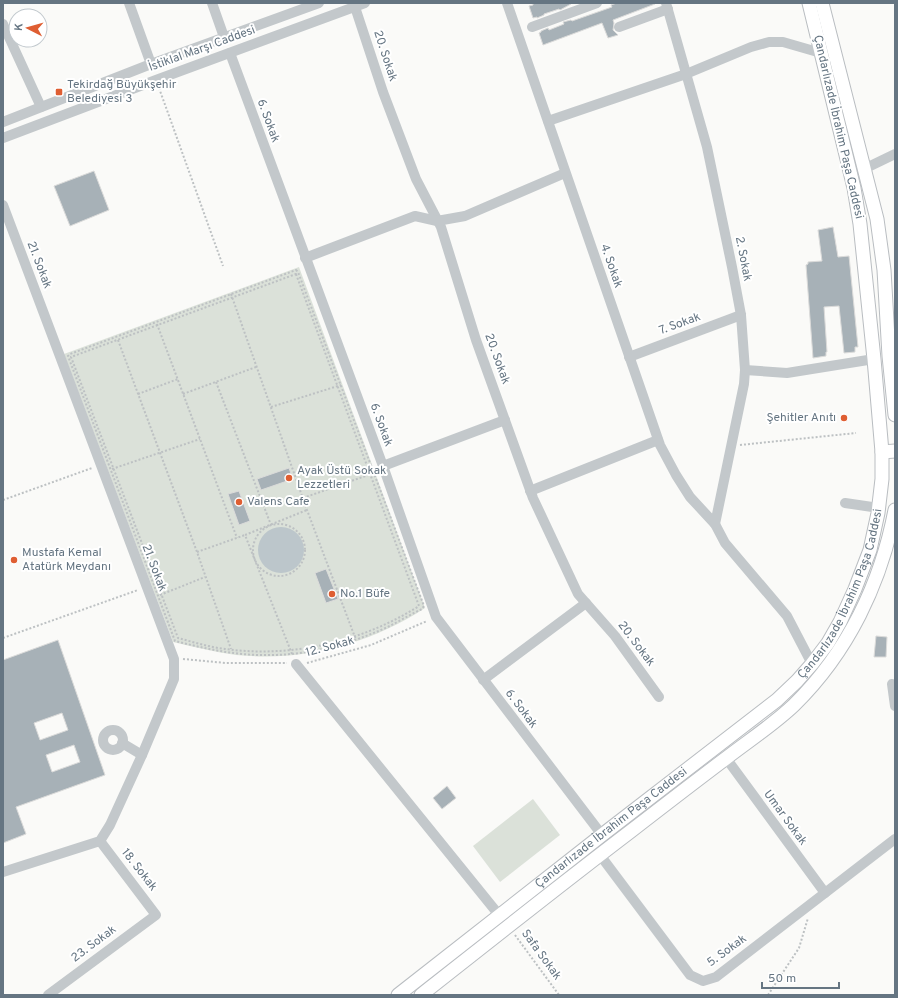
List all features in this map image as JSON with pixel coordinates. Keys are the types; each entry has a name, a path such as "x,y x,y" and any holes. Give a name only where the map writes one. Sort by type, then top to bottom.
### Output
{"main road":[{"name":"Çandarlızade İbrahim Paşa Caddesi","path":"398,995 777,700 797,681 828,643 840,622 855,589 870,550 879,508 882,479 882,452 860,224 854,188 809,3"},
{"name":"Çandarlızade İbrahim Paşa Caddesi","path":"822,3 878,226 884,270 895,415"},
{"path":"882,452 895,450"},
{"name":"Çandarlızade İbrahim Paşa Caddesi","path":"421,995 600,855 766,729 794,705 815,682 836,653 863,610 874,585 889,541 895,510"}],"street":[{"path":"129,3 151,64"},
{"path":"212,3 224,37"},
{"name":"İstiklal Marşı Caddesi","path":"3,122 151,64 319,3"},
{"name":"İstiklal Marşı Caddesi","path":"3,138 366,3"},
{"name":"4. Sokak","path":"507,3 658,440 686,491 715,524 725,543 787,616 812,664"},
{"path":"532,28 597,3"},
{"path":"619,27 667,6"},
{"name":"2. Sokak","path":"667,6 707,147 741,315 745,370 739,410 715,524"},
{"name":"20. Sokak","path":"355,7 383,92 416,179 440,227 476,340 530,491 578,594 615,636 659,697"},
{"path":"3,24 41,107"},
{"path":"548,121 686,74 751,47 769,42 783,42 820,53"},
{"name":"6. Sokak","path":"230,53 383,466 436,617 602,835"},
{"path":"864,169 895,154"},
{"path":"305,258 415,216 437,221 465,216 565,173"},
{"name":"21. Sokak","path":"3,205 174,659 174,679 142,755 110,825 100,841"},
{"name":"7. Sokak","path":"629,357 741,315"},
{"path":"745,370 787,373 874,359"},
{"path":"383,466 505,420"},
{"path":"530,491 658,440"},
{"path":"845,503 879,508"},
{"path":"483,680 586,603"},
{"path":"296,664 499,915"},
{"path":"892,684 895,706"},
{"path":"122,743 142,755"},
{"name":"Umar Sokak","path":"726,758 825,893"},
{"name":"5. Sokak","path":"600,855 690,975 703,981 716,977 895,839"},
{"path":"3,872 100,841"},
{"name":"18. Sokak","path":"100,841 156,915"},
{"name":"23. Sokak","path":"48,995 156,915"}],"path":[{"path":"156,80 223,266"},
{"path":"117,338 158,325 296,274 419,606 385,624 354,636 316,646 290,650 262,652 231,649 199,644 178,638 112,469 71,357 117,338 156,322 296,270 424,606 378,632 356,640 328,648 292,654 262,655 232,653 175,641 160,595"},
{"path":"231,294 307,510 356,640"},
{"path":"156,322 237,538"},
{"path":"117,338 197,552 232,653"},
{"path":"183,394 256,367"},
{"path":"138,394 178,379"},
{"path":"216,382 271,525"},
{"path":"271,407 341,385"},
{"path":"740,445 856,433"},
{"path":"112,469 200,439"},
{"path":"3,500 101,465"},
{"path":"303,498 374,473"},
{"path":"197,552 246,536 307,510"},
{"path":"277,524 289,526 299,534 302,539 305,551 302,563 288,575 275,576 263,571 255,561 252,548 254,542 260,532 271,525 277,524"},
{"path":"246,536 292,654"},
{"path":"160,595 205,577"},
{"path":"3,638 147,587"},
{"name":"12. Sokak","path":"174,659 226,663 305,664 371,645 436,617"},
{"path":"768,995 799,948 812,903"},
{"name":"Safa Sokak","path":"509,926 559,995"}],"shaded area":[{"path":"299,267 425,608 382,632 359,641 311,653 286,656 236,655 173,642 64,354"},
{"path":"277,527 285,527 294,531 300,537 304,550 300,563 294,569 285,573 277,573 268,569 262,563 258,554 258,546 262,537 268,531"},
{"path":"533,799 560,835 500,882 473,846"}],"building":[{"path":"533,3 571,4 560,10 559,9 537,18 533,18 529,6 533,5"},
{"path":"617,3 655,4 613,20 613,30 618,35 608,38 602,23 543,45 539,33 541,31 548,28 549,30 564,24 563,22 572,21 612,7 611,5"},
{"path":"94,171 109,210 70,226 54,186"},
{"path":"833,227 838,257 849,256 858,347 855,347 855,352 844,353 839,306 824,307 827,352 826,356 813,358 806,265 808,262 822,261 818,230"},
{"path":"289,468 293,479 261,490 257,479"},
{"path":"239,491 250,521 239,525 228,494"},
{"path":"326,569 338,599 326,603 315,573"},
{"path":"876,636 887,637 886,657 874,657"},
{"path":"58,640 105,775 16,807 26,834 3,843 3,660","holes":["62,713 68,730 40,740 34,723","74,745 80,762 52,772 46,755"]},
{"path":"447,786 456,798 442,809 433,798"}],"place":[{"name":"Tekirdağ Büyükşehir Belediyesi 3","path":"59,92"},
{"name":"Şehitler Anıtı","path":"844,418"},
{"name":"Ayak Üstü Sokak Lezzetleri","path":"289,478"},
{"name":"Valens Cafe","path":"239,502"},
{"name":"Mustafa Kemal Atatürk Meydanı","path":"14,560"},
{"name":"No.1 Büfe","path":"332,594"}]}
